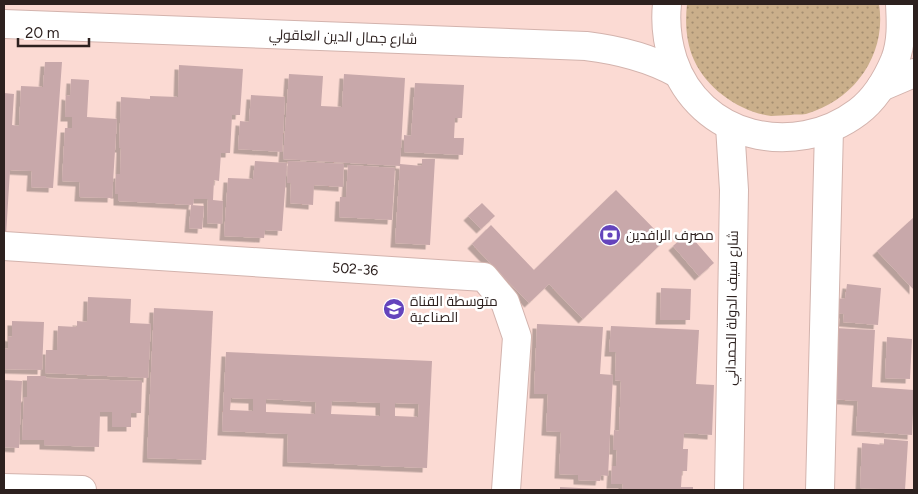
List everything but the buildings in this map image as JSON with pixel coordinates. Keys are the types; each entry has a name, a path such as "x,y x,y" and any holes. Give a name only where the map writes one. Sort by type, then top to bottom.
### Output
{"street":[{"path":"668,4 666,17 668,45 677,73 691,94 709,112 730,126 763,137 796,138 830,129 858,112 881,86 896,59 902,28 900,4"},
{"name":"شارع جمال الدين العاقولي","path":"4,24 586,46 634,54 656,62 677,73"},
{"path":"881,86 914,72"},
{"name":"شارع سيف الدولة الحمداني","path":"729,490 734,190 730,126"},
{"path":"820,490 830,129"},
{"name":"502-36","path":"4,246 484,277 505,302 517,337 506,490"},
{"path":"4,488 82,490"}],"shaded area":[{"path":"687,4 879,4 880,23 878,40 864,72 853,86 839,98 824,107 806,114 771,116 759,114 736,104 726,97 700,71 689,46 686,25"}],"place":[{"name":"مصرف الرافدين","path":"610,235"},
{"name":"متوسطة القناة الصناعية","path":"394,309"}]}
